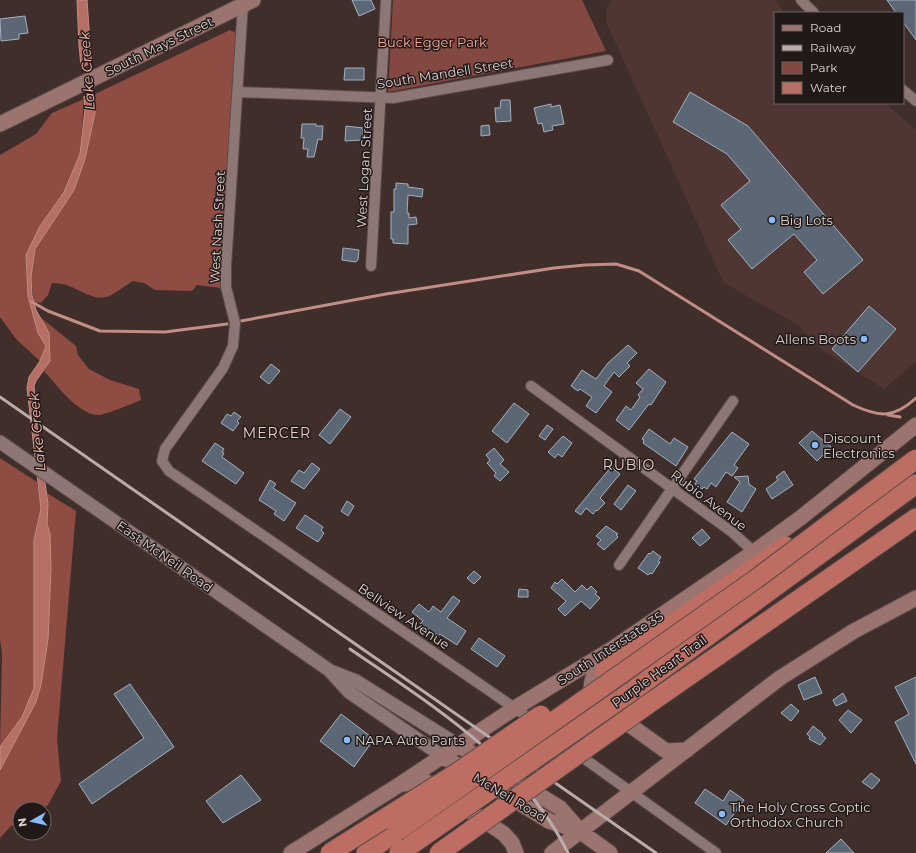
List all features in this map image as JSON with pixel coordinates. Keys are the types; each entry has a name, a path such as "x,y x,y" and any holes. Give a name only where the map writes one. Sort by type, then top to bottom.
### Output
{"highway":[{"path":"366,853 756,579 916,459"},
{"path":"330,853 454,774 842,506 916,462"},
{"name":"Purple Heart Trail","path":"405,849 635,689 916,484"},
{"name":"Purple Heart Trail","path":"439,853 647,705 916,518"}],"main road":[{"name":"South Mays Street","path":"0,124 248,2"},
{"name":"South Interstate 35","path":"291,853 399,785 515,708 612,649 754,552 803,516 916,425"},
{"path":"552,853 780,678 854,632 916,598"},
{"path":"612,649 594,673 590,684 591,693 595,700 666,751 687,750"},
{"name":"McNeil Road","path":"458,745 560,808 581,832 610,853"},
{"name":"McNeil Road","path":"442,756 549,821 581,832"},
{"path":"399,785 414,781 425,781 504,834 512,843 516,853"}],"street":[{"name":"West Logan Street","path":"371,266 386,0"},
{"path":"800,0 813,12"},
{"name":"West Nash Street","path":"162,461 165,449 223,368 233,346 235,323 226,287 226,266 238,92 248,2"},
{"name":"South Mandell Street","path":"238,92 381,99 608,60"},
{"path":"904,91 916,100"},
{"name":"Rubio Avenue","path":"531,386 732,532 754,552"},
{"path":"619,565 732,401"},
{"name":"East McNeil Road","path":"0,442 329,670 356,681 458,745"},
{"name":"Bellview Avenue","path":"162,461 169,471 515,708 716,853"},
{"name":"East McNeil Road","path":"329,670 349,692 442,756"}],"shaded area":[{"path":"612,0 776,0 783,12 774,12 774,104 886,104 916,130 916,362 884,389 822,350 799,326 723,282 606,22 607,7"},
{"path":"230,30 236,33 236,41 221,288 197,285 192,291 155,290 144,283 133,281 112,295 99,298 67,285 52,283 48,295 41,303 34,302 31,277 35,249 74,190 85,159 95,113 95,94"},
{"path":"84,99 80,154 64,192 47,215 26,255 28,296 38,333 46,346 40,361 16,339 0,317 0,155 36,134 52,113"},
{"path":"40,317 76,346 78,355 89,369 110,380 139,389 141,400 99,415 91,414 76,405 44,371 50,361"},
{"path":"0,458 37,482 41,509 34,540 34,688 22,717 0,747 2,653 0,640"},
{"path":"47,493 76,511 57,739 61,781 50,801 12,801 12,826 0,838 0,770 36,702 41,685 51,569 50,534 47,524"}],"green space":[{"name":"Buck Egger Park","path":"393,0 582,0 606,51 388,92"}],"water":[{"name":"Lake Creek","path":"77,0 87,0 95,113 85,159 74,190 35,249 31,277 32,295 36,310 49,333 50,361 34,386 36,419 48,504 47,524 50,534 51,569 48,639 41,685 36,702 0,770 0,747 22,717 34,688 34,540 41,509 27,388 29,377 40,361 46,346 38,333 28,296 26,255 40,226 64,192 80,154 85,108 79,45"}],"pier":[{"path":"94,62 96,90 82,97 80,69"}],"building":[{"path":"352,0 371,0 375,9 359,16"},
{"path":"887,0 916,0 916,40 904,23 904,12 895,12"},
{"path":"25,16 28,33 19,34 19,39 1,41 0,19"},
{"path":"345,68 364,68 364,80 344,80"},
{"path":"690,92 748,126 863,260 823,294 804,272 817,260 794,234 752,269 728,240 741,229 721,205 750,181 727,154 673,122"},
{"path":"501,100 510,100 511,121 496,122 495,108 500,108"},
{"path":"551,104 551,107 560,105 564,124 552,126 553,130 544,132 542,123 538,124 534,108"},
{"path":"302,124 316,124 316,126 323,126 322,140 318,139 314,157 307,157 308,149 303,149 304,138 301,138"},
{"path":"489,125 490,135 481,136 481,126"},
{"path":"346,126 363,128 362,140 345,141"},
{"path":"396,183 408,184 408,187 423,189 422,197 408,195 407,213 409,213 409,218 416,217 417,224 408,225 408,244 393,243 393,239 391,239 391,212 394,212 394,189 396,189"},
{"path":"343,248 359,250 358,260 356,262 342,260"},
{"name":"Allens Boots","path":"869,306 896,329 858,372 832,349"},
{"path":"628,345 637,353 627,363 630,366 619,377 614,372 604,386 612,392 596,413 586,406 592,397 580,389 578,391 571,386 582,370 596,379 608,363"},
{"path":"271,364 280,371 269,384 260,377"},
{"path":"649,369 666,382 651,405 649,404 629,430 616,420 626,406 631,410 640,397 638,395 643,389 636,383"},
{"path":"514,403 529,414 507,443 492,431"},
{"path":"340,409 351,417 330,444 319,435"},
{"path":"234,412 241,417 237,421 239,423 233,431 221,423 227,414 231,416"},
{"path":"547,425 553,429 545,440 539,436"},
{"path":"649,429 670,444 674,438 688,447 676,466 643,443 644,440 642,439"},
{"name":"Discount Electronics","path":"812,431 831,447 817,461 799,443"},
{"path":"732,432 749,444 734,465 738,468 732,476 726,472 716,487 711,483 707,489 704,487 702,489 695,484 697,481 694,479"},
{"path":"563,436 572,443 562,457 558,454 555,458 548,452"},
{"path":"215,443 224,449 222,452 224,453 222,457 244,473 236,484 202,461"},
{"path":"494,448 504,460 500,464 509,472 500,481 494,476 496,473 487,463 490,460 486,455"},
{"path":"312,463 320,469 304,489 291,481 299,470 304,473"},
{"path":"611,467 620,474 600,498 605,503 593,514 586,508 581,515 575,511"},
{"path":"784,471 793,485 772,499 766,489 778,480 776,477"},
{"path":"748,476 749,484 756,489 742,512 727,502 740,482 734,477"},
{"path":"270,480 276,484 273,488 296,503 284,521 274,514 276,511 259,500"},
{"path":"628,485 636,491 621,510 614,504"},
{"path":"347,501 354,506 348,516 341,511"},
{"path":"305,515 323,527 321,530 324,533 318,542 296,528"},
{"path":"606,526 618,534 616,535 618,537 604,550 597,544 601,540 596,536"},
{"path":"702,529 710,538 700,546 692,538"},
{"path":"653,551 661,557 658,561 660,562 652,574 650,573 648,575 638,568 649,553 650,554"},
{"path":"474,571 481,577 474,584 467,578"},
{"path":"562,579 575,592 582,585 587,590 591,586 597,592 595,594 600,598 590,609 581,601 565,616 558,609 566,601 551,588 555,582 557,584"},
{"path":"519,589 528,590 528,597 518,597"},
{"path":"453,596 460,601 447,618 466,631 457,645 440,634 438,636 420,624 423,621 412,612 419,604 429,612 433,606 441,612"},
{"path":"479,638 505,656 497,667 471,649"},
{"path":"815,677 822,693 804,700 798,685"},
{"path":"916,677 916,764 895,722 909,714 895,687"},
{"path":"130,684 174,747 92,804 79,784 144,738 114,694"},
{"path":"843,693 847,701 836,706 833,700"},
{"path":"791,704 799,711 791,721 781,713"},
{"path":"848,710 862,720 851,733 839,720"},
{"name":"NAPA Auto Parts","path":"341,714 374,739 354,767 320,741"},
{"path":"813,726 826,738 820,745 809,739 810,737 807,734"},
{"path":"871,773 880,780 872,789 862,782"},
{"path":"241,775 261,800 223,823 206,801"},
{"name":"The Holy Cross Coptic Orthodox Church","path":"705,789 723,801 730,790 744,800 726,825 695,803"},
{"path":"841,839 854,853 826,853"}],"waterway":[{"path":"241,321 386,294 554,268 616,264 639,271 853,405 878,414 886,414 900,410 916,398"},
{"path":"32,302 48,311 100,331 165,332 227,324"},
{"path":"888,415 900,417"}],"railway":[{"path":"0,397 656,853"},
{"path":"350,649 443,714 501,763 526,790 549,820 568,853"}],"place":[{"name":"Big Lots","path":"772,220"},
{"name":"Allens Boots","path":"864,339"},
{"name":"Discount Electronics","path":"815,445"},
{"name":"NAPA Auto Parts","path":"347,740"},
{"name":"The Holy Cross Coptic Orthodox Church","path":"722,814"}],"district":[{"name":"MERCER","path":"277,433"},
{"name":"RUBIO","path":"629,465"}]}
